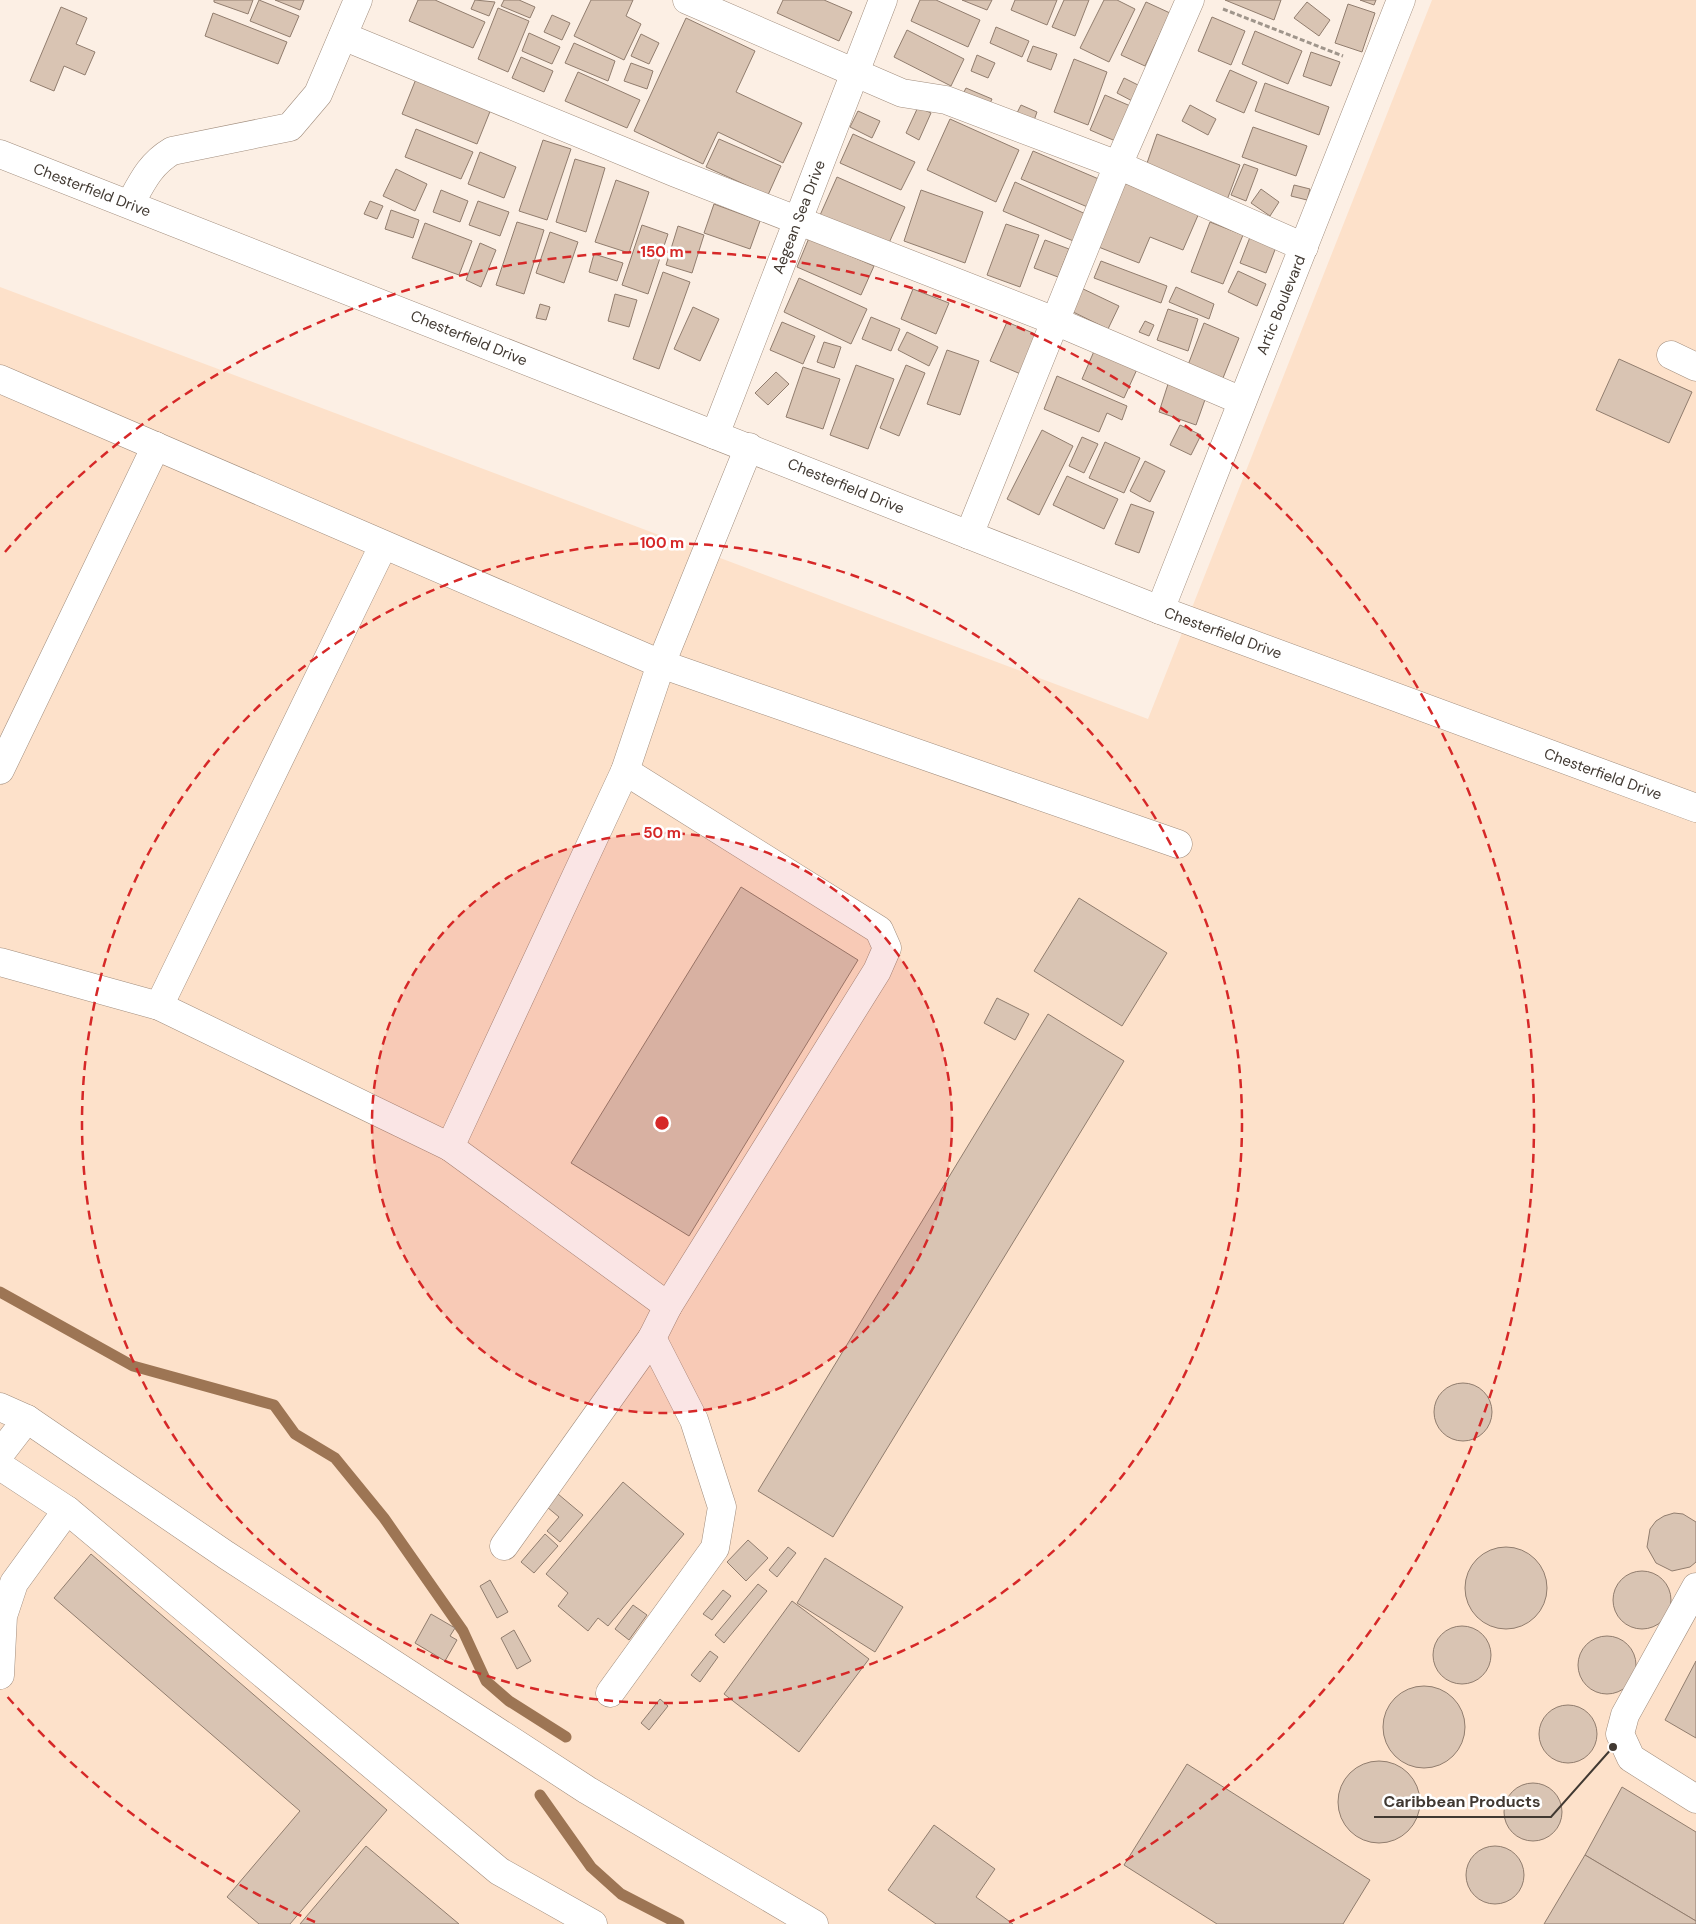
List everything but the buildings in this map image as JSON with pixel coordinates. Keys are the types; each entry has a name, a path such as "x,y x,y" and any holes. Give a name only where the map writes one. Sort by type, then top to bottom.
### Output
{"street":[{"path":"130,204 147,173 158,160 172,151 290,127 318,94 358,0"},
{"path":"687,0 854,74 902,93 946,100 1118,165 1304,247"},
{"name":"Aegean Sea Drive","path":"716,435 883,0"},
{"path":"969,536 1118,165 1190,0"},
{"name":"Artic Boulevard","path":"1160,610 1401,0"},
{"path":"343,36 676,173 1055,321 1242,401"},
{"name":"Chesterfield Drive","path":"0,154 1160,610 1696,808"},
{"path":"1671,355 1696,367"},
{"path":"0,379 383,546 661,664 1178,844"},
{"path":"0,770 156,446"},
{"path":"450,1147 625,771 661,664 749,447"},
{"path":"159,1006 383,546"},
{"path":"504,1546 652,1338 668,1306 877,971 886,948 879,930 625,771"},
{"path":"0,962 159,1006 450,1147 668,1306"},
{"path":"610,1693 715,1548 722,1507 694,1420 652,1338"},
{"path":"0,1408 27,1419 226,1555 587,1790 814,1924"},
{"path":"0,1454 27,1419"},
{"path":"0,1466 66,1510 500,1871 593,1924"},
{"path":"0,1675 3,1616 14,1583 66,1510"},
{"path":"1696,1587 1625,1715 1620,1734 1631,1758 1696,1798"}],"path":[{"path":"1217,7 1373,67"}],"shaded area":[{"path":"1432,0 1696,0 1696,1924 0,1924 0,287 1148,719"}],"waterway":[{"path":"0,1292 133,1366 274,1405 295,1434 335,1458 384,1518 463,1631 486,1681 509,1701 566,1737"},
{"path":"540,1795 591,1867 621,1894 679,1924"}],"place":[{"name":"Caribbean Products","path":"1613,1747"}]}
